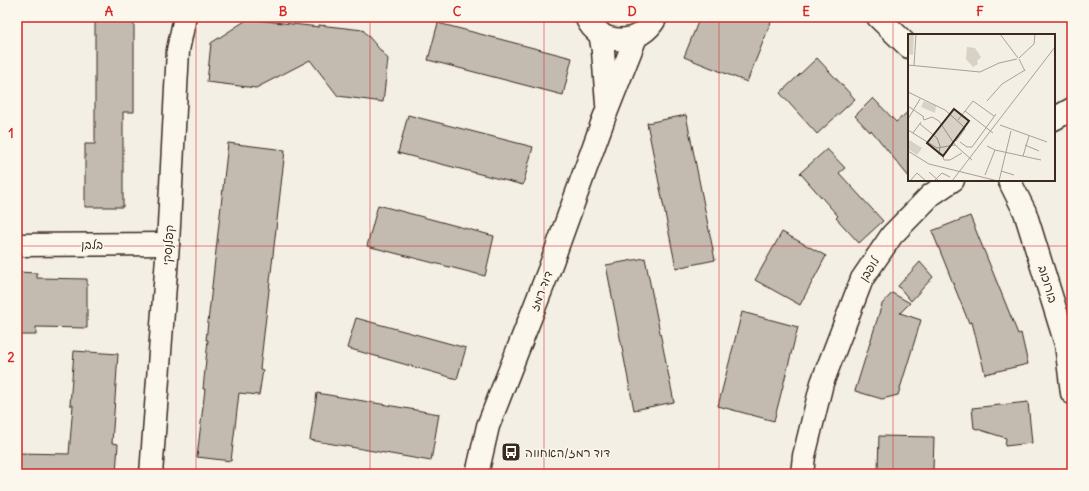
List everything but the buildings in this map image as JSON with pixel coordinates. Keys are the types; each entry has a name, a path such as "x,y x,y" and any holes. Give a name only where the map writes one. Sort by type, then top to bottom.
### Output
{"street":[{"name":"קפלנסקי","path":"151,474 168,244 178,50 185,17"},
{"path":"593,25 606,37 619,40 632,38 644,33 656,17"},
{"path":"878,17 908,46"},
{"name":"דוד רמז","path":"593,25 603,51 608,109"},
{"name":"דוד רמז","path":"477,474 488,426 549,270 636,36"},
{"path":"1055,118 1072,109"},
{"name":"לופבן","path":"802,474 804,456 822,383 862,279 892,235 931,194 951,181"},
{"name":"בורוכוב","path":"1010,181 1025,212 1066,344 1072,393"},
{"name":"בלבן","path":"17,245 168,244"}],"place":[{"name":"דוד רמז/האחווה","path":"511,452"}]}
